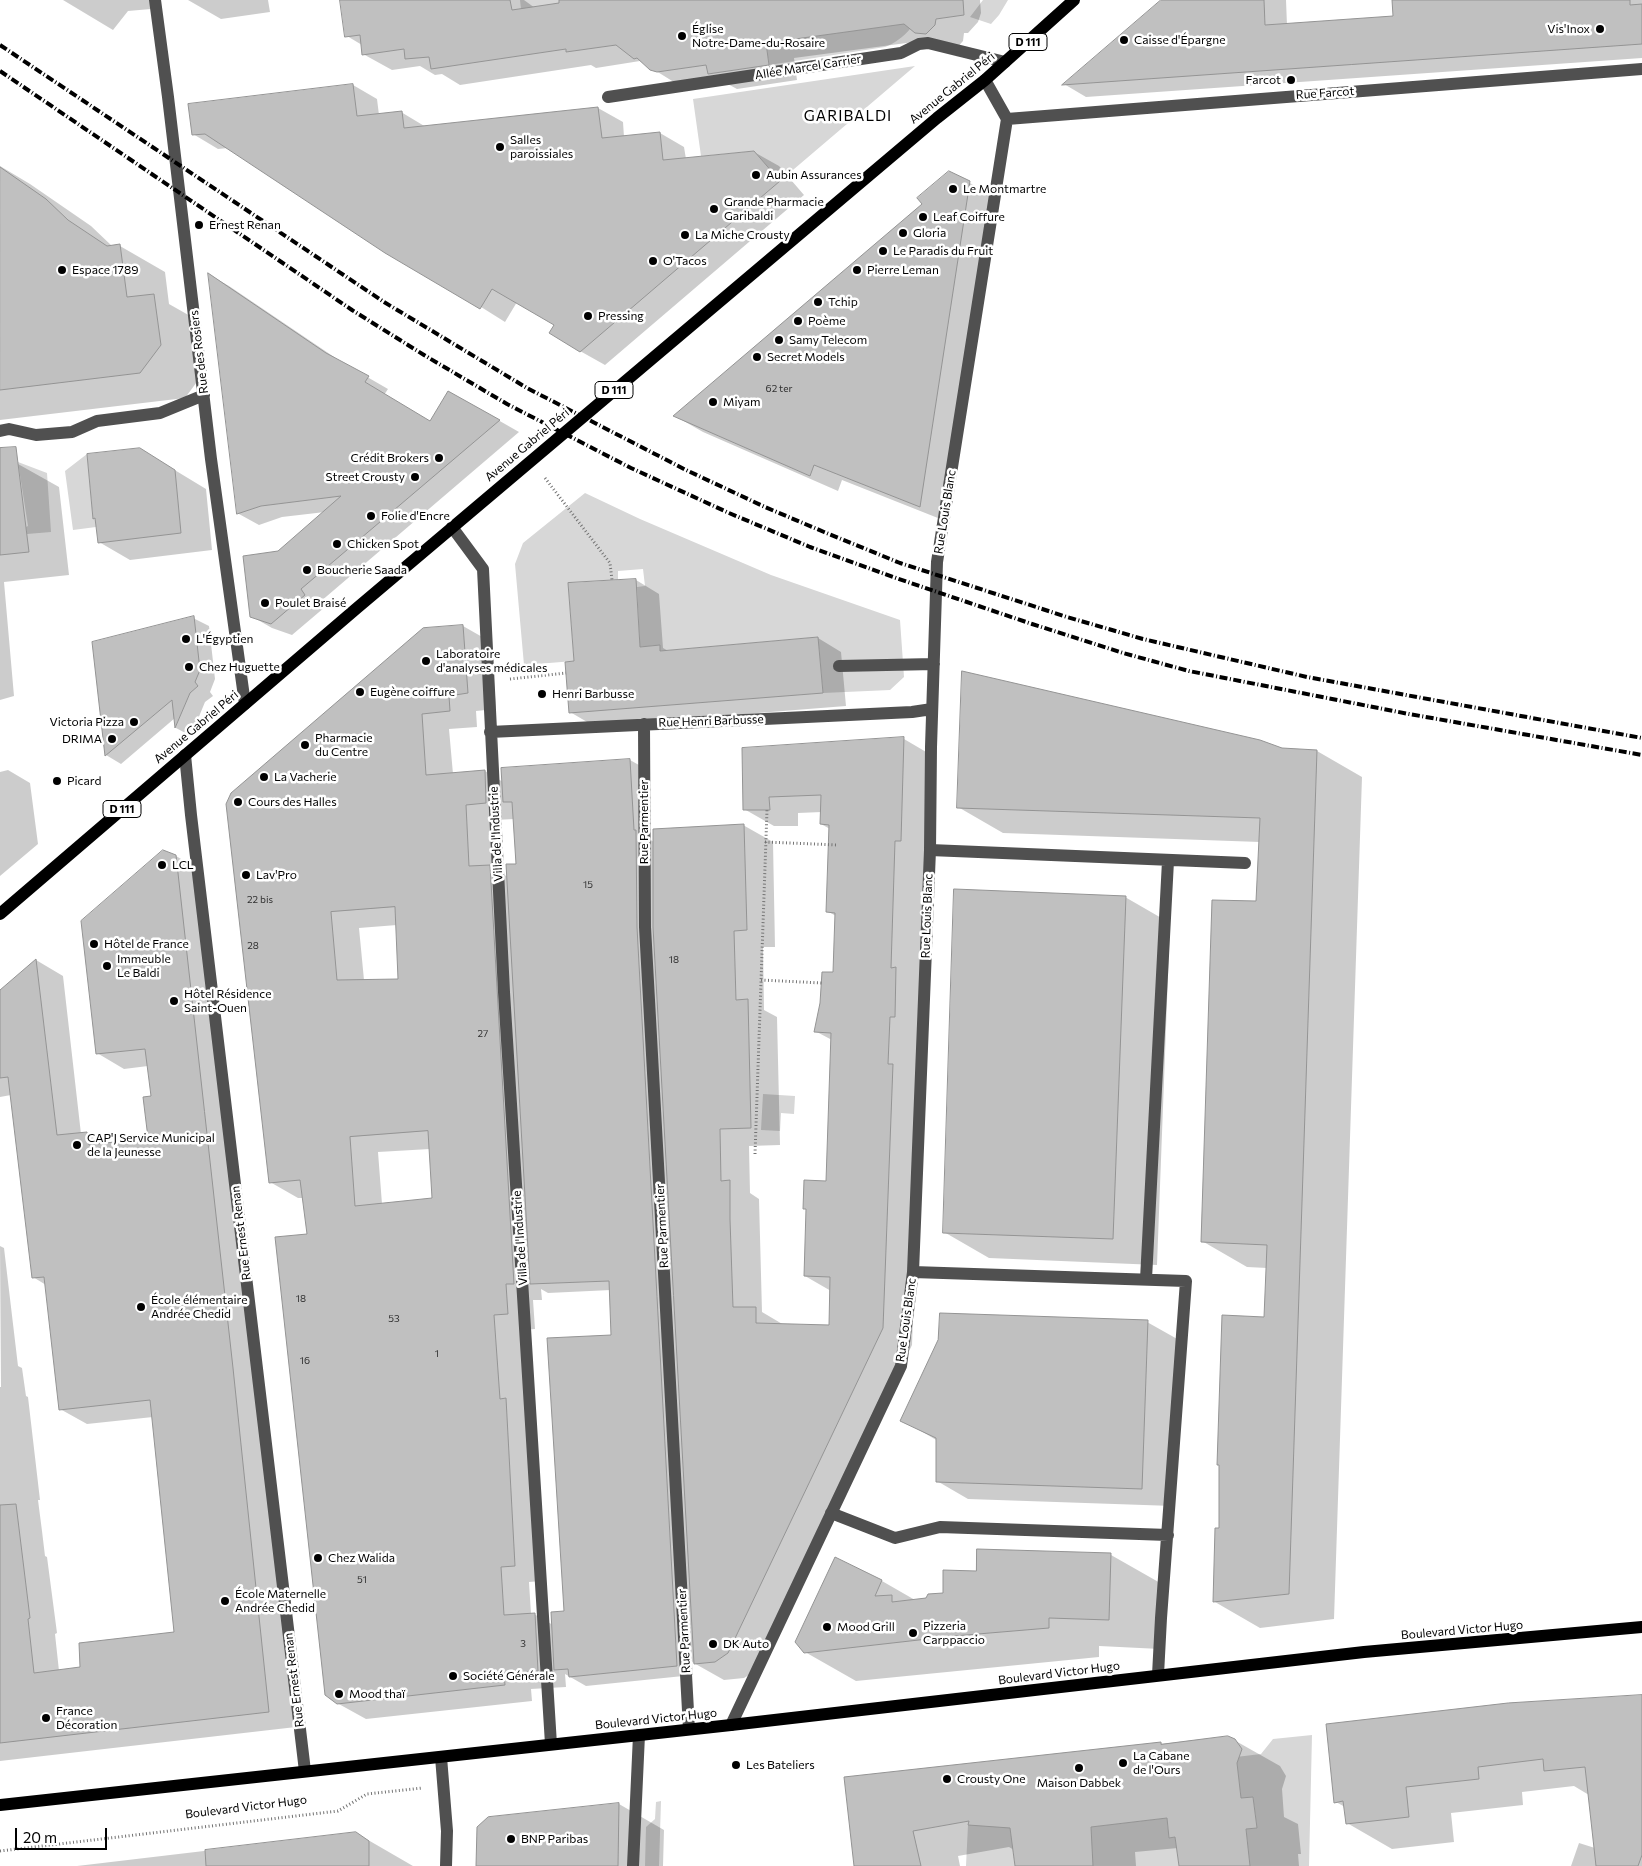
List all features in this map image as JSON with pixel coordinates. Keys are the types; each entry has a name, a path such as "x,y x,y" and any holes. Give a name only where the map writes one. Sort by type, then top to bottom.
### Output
{"main road":[{"name":"Avenue Gabriel Péri","path":"0,914 452,527 937,118 985,80 1070,1"},
{"name":"Boulevard Victor Hugo","path":"0,1805 731,1725 1364,1652 1642,1627"}],"street":[{"name":"Rue des Rosiers","path":"155,0 245,704"},
{"name":"Allée Marcel Carrier","path":"608,97 900,53 919,44 928,43 1005,62"},
{"name":"Rue Farcot","path":"1008,119 1642,69"},
{"path":"985,80 1008,119"},
{"name":"Rue Louis Blanc","path":"731,1725 901,1366 913,1272 930,850 937,562 1008,119"},
{"path":"0,431 9,430 36,435 72,432 97,421 160,413 204,395"},
{"name":"Villa de l'Industrie","path":"452,527 483,570 490,732 551,1744"},
{"path":"839,666 934,664"},
{"name":"Rue Henri Barbusse","path":"490,732 912,712 932,709"},
{"name":"Rue Parmentier","path":"644,724 645,927 689,1729"},
{"name":"Rue Ernest Renan","path":"186,755 191,815 305,1771"},
{"path":"930,850 1246,863"},
{"path":"1146,1279 1168,861"},
{"path":"913,1272 1186,1281 1158,1675"},
{"path":"831,1513 895,1538 940,1527 1168,1534"},
{"path":"633,1866 639,1735"},
{"path":"441,1757 447,1832 446,1866"}],"path":[{"path":"544,478 610,563 612,580"},
{"path":"488,681 566,673"},
{"path":"755,1154 767,810"},
{"path":"766,842 838,845"},
{"path":"761,980 822,983"},
{"name":"Boulevard Victor Hugo","path":"0,1851 338,1811 367,1794 443,1785"}],"shaded area":[{"path":"520,0 559,0 560,11 521,9"},
{"path":"983,0 1008,0 991,24 970,17"},
{"path":"908,23 910,29 902,37 885,47 769,65 766,43"},
{"path":"915,66 780,181 754,151 701,156 693,99"},
{"path":"87,454 93,518 95,518 96,527 73,530 65,471"},
{"path":"18,462 47,473 51,532 27,534 26,527 28,526"},
{"path":"585,493 640,519 771,575 900,620 904,677 890,690 823,693 818,637 660,651 660,645 640,647 637,587 645,586 643,569 618,571 618,580 568,583 574,661 524,665 515,564 523,543"},
{"path":"763,1094 795,1096 794,1114 781,1113 780,1131 761,1130"},
{"path":"1312,1735 1309,1866 1250,1866 1246,1829 1257,1828 1253,1797 1241,1798 1236,1757 1261,1754 1273,1739"},
{"path":"661,1801 659,1866 645,1866 646,1827 655,1819 656,1802"},
{"path":"1167,1818 1169,1838 1175,1837 1179,1866 1093,1866 1092,1855 1081,1828"},
{"path":"1010,1823 1015,1866 966,1866 968,1825"}],"building":[{"name":"Église Notre-Dame-du-Rosaire","path":"340,0 510,0 512,10 559,3 559,0 963,0 964,15 936,19 935,25 926,34 915,33 904,24 766,43 769,65 708,74 706,65 657,72 650,70 637,58 634,59 616,45 566,52 566,49 431,69 429,57 405,59 404,49 362,55 360,35 345,37"},
{"path":"1161,0 1264,0 1265,25 1393,16 1392,0 1630,0 1630,5 1642,4 1642,44 1062,85"},
{"path":"353,84 357,116 402,111 404,128 598,107 602,138 660,132 663,160 754,151 780,181 580,352 549,333 554,325 492,289 480,309 385,253 205,134 192,135 188,104"},
{"name":"Espace 1789","path":"0,167 46,199 68,220 107,246 120,244 127,297 154,294 161,345 140,373 0,390"},
{"path":"949,171 970,181 920,507 814,465 810,476 673,416 922,204 917,198"},
{"path":"208,273 326,353 369,376 365,382 430,421 448,391 500,420 301,589 305,595 271,624 250,617 243,556 278,551 341,496 261,506 237,514"},
{"path":"16,447 29,552 0,555 0,448"},
{"path":"140,448 175,470 181,533 98,543 95,518 93,519 87,454"},
{"path":"636,579 640,647 660,645 660,651 818,637 823,693 569,713 565,662 574,661 568,583"},
{"path":"194,616 200,670 195,682 198,686 190,693 175,728 172,700 105,756 92,642"},
{"path":"463,625 468,693 449,696 450,711 422,714 426,775 485,770 486,803 466,805 469,866 490,865 514,1284 506,1284 508,1314 494,1315 500,1399 506,1398 515,1566 501,1567 504,1615 535,1613 538,1671 504,1674 505,1685 337,1704 325,1695 275,1237 307,1234 300,1180 269,1183 226,804 231,793 423,628","holes":["395,907 398,979 337,980 331,912","428,1131 432,1198 355,1206 350,1137"]},
{"path":"962,671 1260,740 1282,748 1317,750 1289,1594 1213,1602 1215,1528 1219,1528 1219,1465 1217,1465 1222,1315 1264,1317 1267,1245 1201,1242 1212,900 1256,901 1260,818 957,808"},
{"path":"904,737 901,841 895,841 891,968 896,967 895,1017 890,1017 888,1064 893,1064 883,1328 728,1653 715,1662 694,1664 653,927 653,829 744,824 747,930 734,931 736,1000 748,999 751,1128 720,1129 721,1181 730,1180 733,1307 756,1307 756,1323 829,1325 830,1277 804,1276 806,1209 803,1209 804,1180 826,1181 831,1033 814,1032 820,1003 822,972 833,972 835,913 826,912 829,825 820,824 821,795 769,797 770,810 743,810 742,748"},
{"path":"630,759 634,830 636,830 637,927 677,1666 569,1677 568,1669 554,1670 551,1612 564,1611 547,1338 611,1335 609,1281 530,1284 506,864 516,864 512,802 503,802 501,768"},
{"path":"163,850 176,855 269,1712 0,1743 0,1505 16,1504 30,1618 28,1619 34,1673 80,1667 79,1643 174,1632 150,1400 59,1410 44,1277 32,1278 8,1077 0,1078 0,990 36,959 57,1135 87,1132 89,1145 148,1138 143,1097 151,1096 145,1049 96,1054 81,921"},
{"path":"954,889 1126,896 1113,1239 943,1233"},
{"path":"940,1313 1148,1320 1142,1489 936,1482 936,1438 900,1421 938,1340"},
{"path":"977,1549 1111,1553 1109,1620 1049,1618 1049,1628 954,1636 804,1653 795,1642 835,1557 882,1580 875,1596 892,1595 892,1602 926,1598 928,1594 943,1593 943,1570 976,1571"},
{"path":"1642,1695 1642,1855 1638,1866 1596,1866 1585,1767 1544,1771 1543,1759 1478,1767 1479,1779 1406,1787 1409,1817 1346,1824 1343,1801 1334,1803 1326,1724 1508,1703"},
{"path":"1228,1736 1235,1739 1242,1749 1237,1763 1241,1798 1253,1797 1257,1828 1246,1829 1250,1866 1179,1866 1175,1837 1169,1838 1167,1818 1091,1827 1093,1866 1015,1866 1010,1828 968,1825 969,1821 913,1831 921,1866 854,1866 844,1777"},
{"path":"619,1803 618,1866 476,1866 477,1827 488,1817"},
{"path":"356,1832 369,1841 369,1866 206,1866 205,1850"}],"railway":[{"path":"0,45 384,302 527,388 686,470 824,532 900,563 1067,617 1143,639 1307,677 1642,738"},
{"path":"0,71 352,310 507,404 631,468 729,513 810,547 1032,624 1123,653 1189,671 1409,714 1642,755"}],"place":[{"name":"Vis'Inox","path":"1600,29"},
{"name":"Église Notre-Dame-du-Rosaire","path":"682,36"},
{"name":"Caisse d'Épargne","path":"1124,40"},
{"name":"Farcot","path":"1291,80"},
{"name":"Salles paroissiales","path":"500,147"},
{"name":"Aubin Assurances","path":"756,175"},
{"name":"Le Montmartre","path":"953,189"},
{"name":"Grande Pharmacie Garibaldi","path":"714,209"},
{"name":"Leaf Coiffure","path":"923,217"},
{"name":"Ernest Renan","path":"199,225"},
{"name":"Gloria","path":"903,233"},
{"name":"La Miche Crousty","path":"685,235"},
{"name":"Le Paradis du Fruit","path":"883,251"},
{"name":"O'Tacos","path":"653,261"},
{"name":"Espace 1789","path":"62,270"},
{"name":"Pierre Leman","path":"857,270"},
{"name":"Tchip","path":"818,302"},
{"name":"Pressing","path":"588,316"},
{"name":"Poème","path":"798,321"},
{"name":"Samy Telecom","path":"779,340"},
{"name":"Secret Models","path":"757,357"},
{"name":"Miyam","path":"713,402"},
{"name":"Crédit Brokers","path":"439,458"},
{"name":"Street Crousty","path":"415,477"},
{"name":"Folie d'Encre","path":"371,516"},
{"name":"Chicken Spot","path":"337,544"},
{"name":"Boucherie Saada","path":"307,570"},
{"name":"Poulet Braisé","path":"265,603"},
{"name":"L'Égyptien","path":"186,639"},
{"name":"Laboratoire d'analyses médicales","path":"426,661"},
{"name":"Chez Huguette","path":"189,667"},
{"name":"Eugène coiffure","path":"360,692"},
{"name":"Henri Barbusse","path":"542,694"},
{"name":"Victoria Pizza","path":"134,722"},
{"name":"DRIMA","path":"112,739"},
{"name":"Pharmacie du Centre","path":"305,745"},
{"name":"La Vacherie","path":"264,777"},
{"name":"Picard","path":"57,781"},
{"name":"Cours des Halles","path":"238,802"},
{"name":"LCL","path":"162,865"},
{"name":"Lav'Pro","path":"246,875"},
{"name":"Hôtel de France","path":"94,944"},
{"name":"Immeuble Le Baldi","path":"107,966"},
{"name":"Hôtel Résidence Saint-Ouen","path":"174,1001"},
{"name":"CAP'J Service Municipal de la Jeunesse","path":"77,1145"},
{"name":"École élémentaire Andrée Chedid","path":"141,1307"},
{"name":"Chez Walida","path":"318,1558"},
{"name":"École Maternelle Andrée Chedid","path":"225,1601"},
{"name":"Mood Grill","path":"827,1627"},
{"name":"Pizzeria Carppaccio","path":"913,1633"},
{"name":"DK Auto","path":"713,1644"},
{"name":"Société Générale","path":"453,1676"},
{"name":"Mood thaï","path":"339,1694"},
{"name":"France Décoration","path":"46,1718"},
{"name":"La Cabane de l'Ours","path":"1123,1763"},
{"name":"Les Bateliers","path":"736,1765"},
{"name":"Maison Dabbek","path":"1079,1768"},
{"name":"Crousty One","path":"947,1779"},
{"name":"BNP Paribas","path":"511,1839"}],"district":[{"name":"GARIBALDI","path":"848,116"}]}
